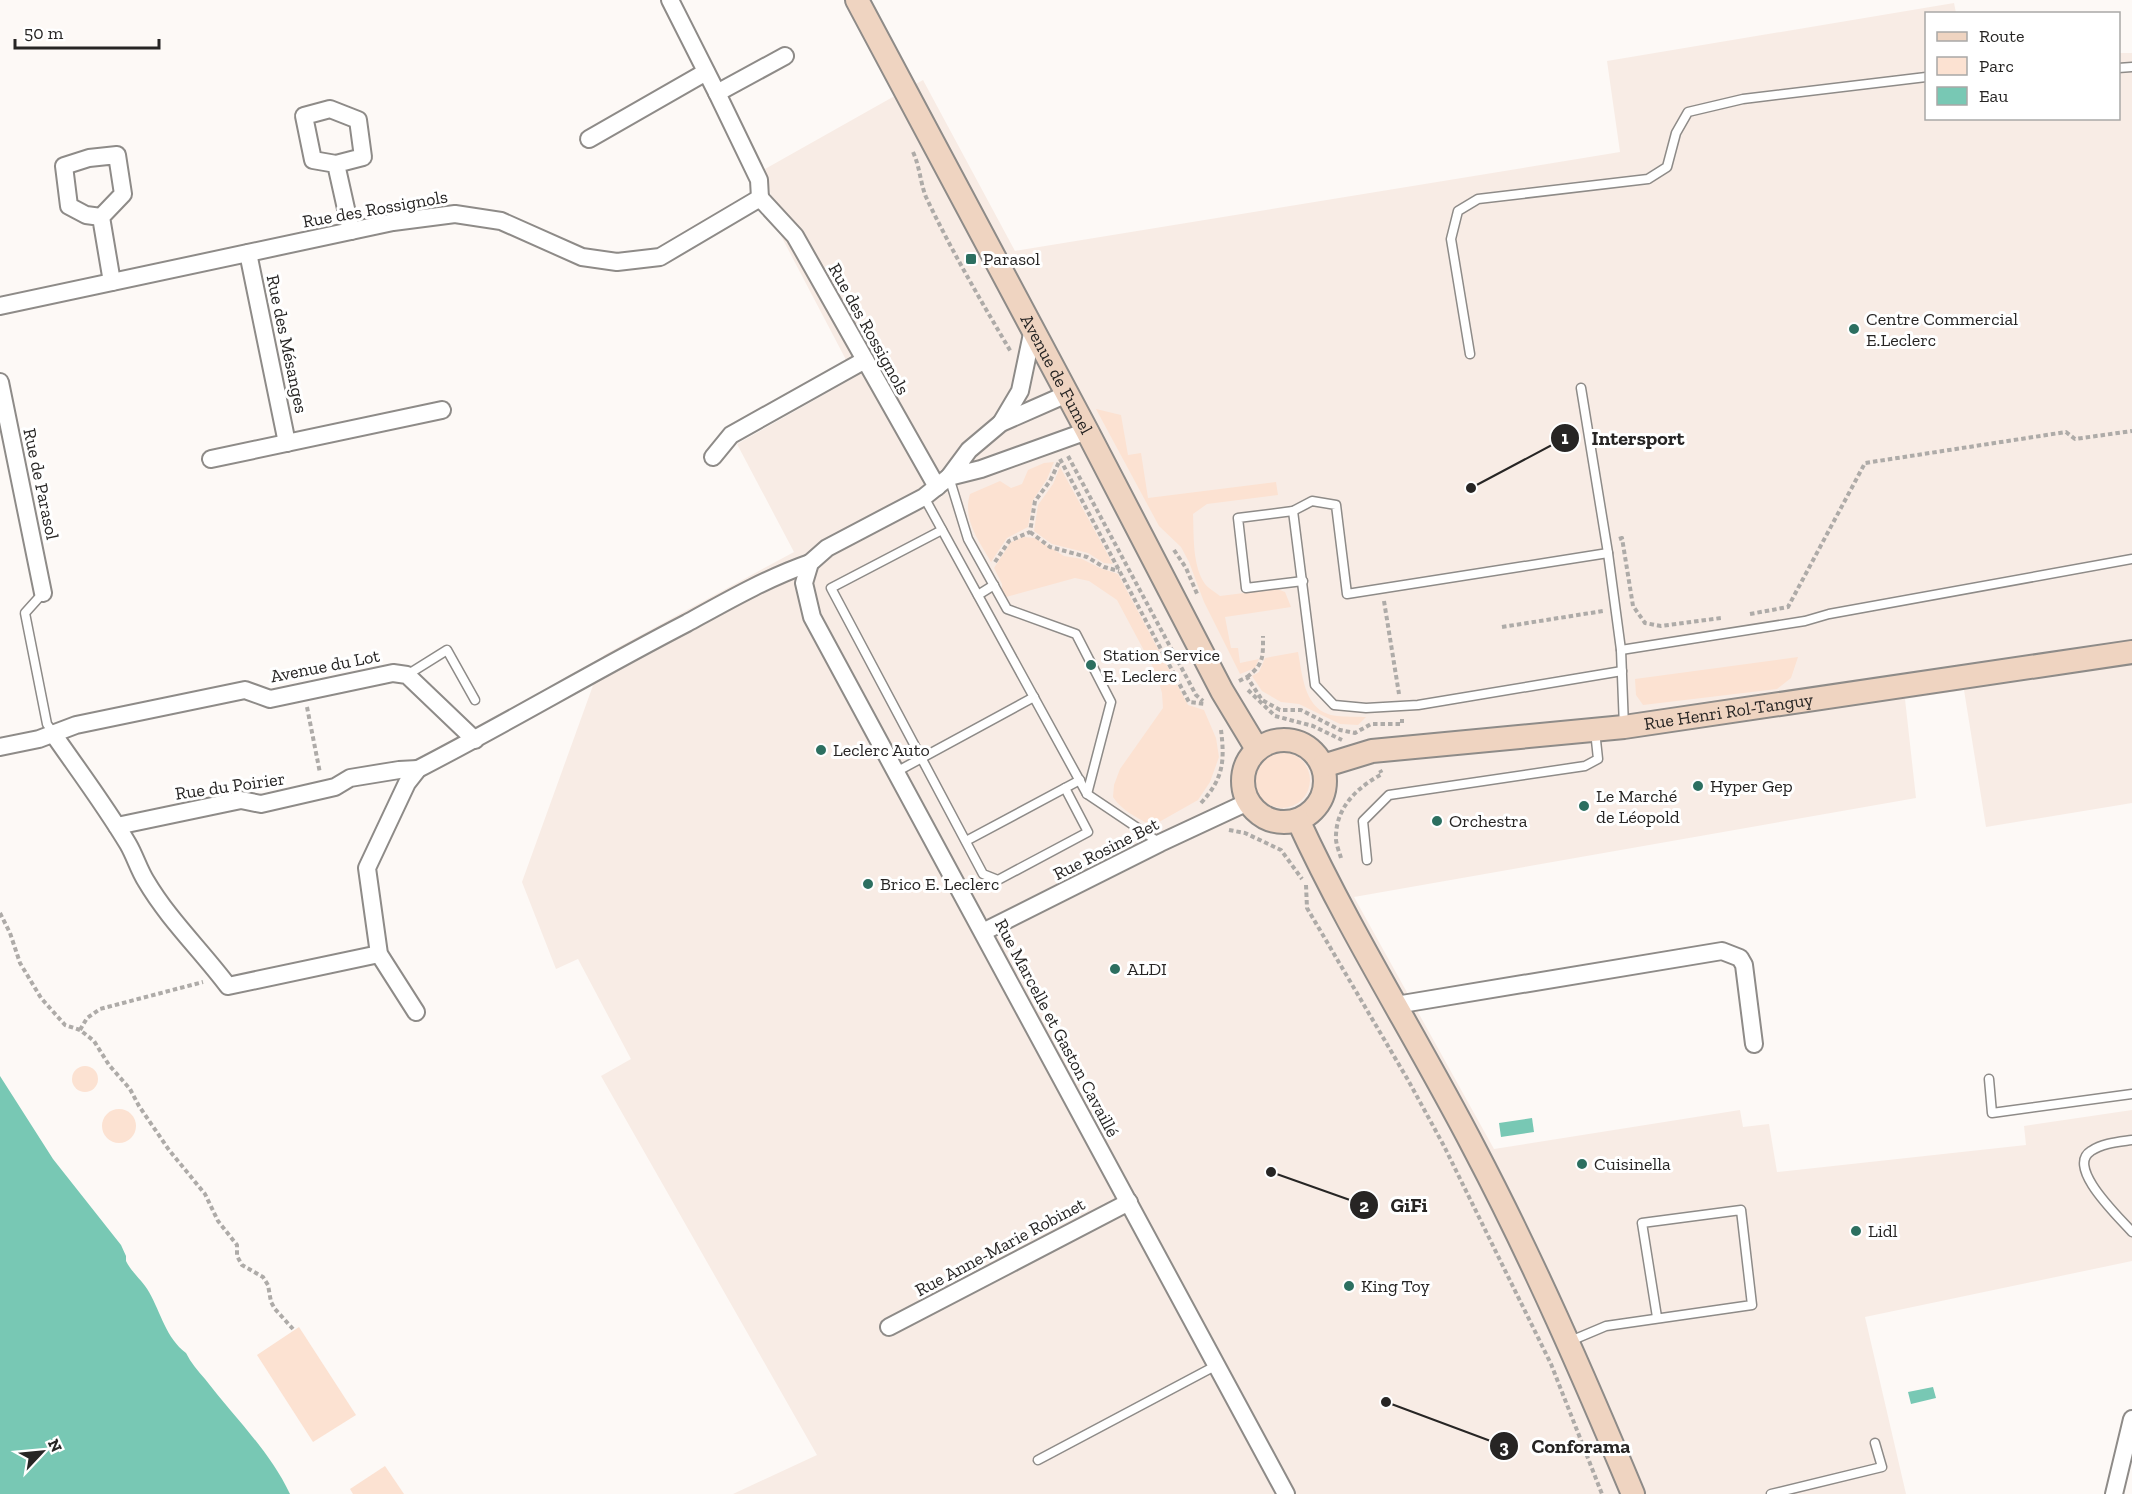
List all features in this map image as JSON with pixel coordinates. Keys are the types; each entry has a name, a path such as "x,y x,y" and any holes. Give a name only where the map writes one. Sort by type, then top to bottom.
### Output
{"main road":[{"name":"Avenue de Fumel","path":"857,0 1034,329 1223,692 1257,749"},
{"name":"Rue Henri Rol-Tanguy","path":"1323,766 1372,751 1624,727 2132,652"},
{"path":"1281,740 1294,741 1306,746 1316,754 1323,766 1326,778 1322,798 1310,814 1298,820 1287,823 1265,818 1248,802 1243,789 1243,774 1248,760 1257,749 1268,743 1281,740"},
{"path":"1298,820 1316,882 1396,1005 1474,1147 1527,1253 1633,1494"}],"street":[{"path":"670,0 759,180 760,198"},
{"path":"717,93 785,56"},
{"path":"590,139 706,72"},
{"path":"336,164 351,231"},
{"name":"Rue des Rossignols","path":"0,306 393,222 455,214 501,222 582,257 617,262 660,257 760,198 795,236 937,487"},
{"path":"101,217 112,282"},
{"name":"Rue des Mésanges","path":"248,253 287,443"},
{"path":"1001,423 1020,391 1034,329"},
{"path":"713,458 731,435 865,360"},
{"name":"Rue de Parasol","path":"0,382 2,405 43,593"},
{"path":"937,487 969,450 1001,423 1067,394"},
{"path":"211,459 442,410"},
{"path":"416,1012 379,954 367,868 407,783 418,770 649,642 782,573 810,563 827,548 937,487 1087,431"},
{"name":"Rue Marcelle et Gaston Cavaillé","path":"810,563 804,584 812,616 1286,1494"},
{"name":"Avenue du Lot","path":"0,747 54,735 76,725 245,690 270,699 393,673 407,675"},
{"path":"407,675 475,740"},
{"path":"54,735 117,826 146,881 183,933 213,965 225,982 379,954"},
{"name":"Rue du Poirier","path":"117,826 241,800 261,804 335,787 350,778 399,770 418,770"},
{"name":"Rue Rosine Bet","path":"983,932 1160,843 1248,802"},
{"path":"1396,1005 1722,951 1740,958 1744,965 1754,1044"},
{"name":"Rue Anne-Marie Robinet","path":"889,1327 1129,1202"},
{"path":"2114,1494 2132,1419"}],"lane":[{"path":"1470,354 1450,239 1458,211 1478,199 1647,180 1667,166 1676,133 1688,112 1743,99 1925,77"},
{"path":"1581,388 1622,650 1624,727"},
{"path":"937,487 942,530 1087,794 1160,843"},
{"path":"937,487 1007,609 1076,634 1112,702 1087,794"},
{"path":"1303,581 1246,588 1238,518 1293,511 1312,501 1336,505 1347,594 1608,553"},
{"path":"1293,511 1315,685 1334,705 1366,708 1401,706 1622,671"},
{"path":"942,530 831,588 984,874 998,880 1088,832 1065,788"},
{"path":"1622,650 1805,621 1829,614 2132,559"},
{"path":"978,595 994,585"},
{"path":"43,593 25,614 47,724 54,735"},
{"path":"407,675 447,650 475,700"},
{"path":"896,771 1034,697"},
{"path":"1367,860 1363,821 1389,795 1585,766 1598,759 1595,730"},
{"path":"966,841 1080,780"},
{"path":"1989,1079 1992,1113 2132,1094"},
{"path":"2132,1140 2105,1144 2090,1151 2084,1163 2089,1181 2132,1232"},
{"path":"1568,1342 1606,1326 1752,1305 1741,1210 1642,1223 1657,1317"},
{"path":"1038,1460 1217,1365"},
{"path":"1771,1494 1882,1467 1875,1443"}],"path":[{"path":"908,144 919,164 925,193 962,266 1012,354"},
{"path":"1606,541 1622,538 1633,606 1645,623 1661,626 1788,607 1865,463 2066,432 2075,440 2132,431"},
{"path":"1030,532 1035,501 1050,481 1060,460 1061,440"},
{"path":"1061,440 1196,695 1223,692 1250,693 1275,716 1313,726 1347,742"},
{"path":"1060,460 1189,702 1223,692 1257,670 1263,658 1263,636"},
{"path":"1030,532 1050,547 1087,557 1104,567 1119,571"},
{"path":"986,570 994,564 1009,541 1030,532"},
{"path":"1173,548 1186,568 1201,603"},
{"path":"1247,677 1263,700 1280,710 1301,710 1340,730 1355,733 1371,724 1402,724 1382,588"},
{"path":"1502,627 1633,606"},
{"path":"1731,617 1733,632"},
{"path":"1210,712 1236,671"},
{"path":"304,692 324,790"},
{"path":"1220,728 1224,756 1217,781 1197,808 1211,835 1227,830 1245,833 1281,850 1316,882"},
{"path":"1372,751 1382,774 1365,783 1343,806 1335,836 1343,865 1316,882 1307,908 1444,1146 1551,1364 1602,1494"},
{"path":"0,913 10,933 20,963 36,990 65,1025 80,1030 94,1041 109,1065 130,1089 169,1150 205,1194 218,1221 237,1245 237,1256 242,1265 263,1277 268,1285 274,1309 293,1329"},
{"path":"80,1030 87,1018 100,1009 225,982"}],"shaded area":[{"path":"1954,3 1956,12 1925,12 1925,120 2120,120 2120,53 2132,53 2132,803 1986,827 1964,690 1905,699 1916,798 1354,897 1494,1149 1740,1110 1743,1127 1769,1124 1777,1172 2026,1145 2024,1126 2132,1110 2132,1261 1865,1317 1906,1494 733,1494 817,1455 601,1076 631,1059 578,959 556,969 522,882 604,655 794,552 737,444 855,377 779,232 765,169 923,80 1015,251 1620,152 1607,61"}],"green space":[{"path":"1096,409 1121,415 1128,455 1141,453 1148,498 1276,482 1278,495 1207,504 1193,514 1196,559 1201,576 1208,587 1220,596 1277,589 1285,592 1291,607 1225,617 1231,648 1238,648 1240,663 1259,659 1255,668 1240,674 1204,602 1181,547 1159,526"},
{"path":"1054,462 1047,479 1033,500 1028,527 1007,538 991,562 970,521 968,503 970,494 1000,481 1011,488 1022,484 1028,470 1044,463"},
{"path":"1060,467 1113,564 1104,563 1088,553 1052,544 1034,531 1038,505 1053,484"},
{"path":"1024,537 1035,538 1064,556 1082,559 1118,574 1188,705 1204,710 1216,738 1219,757 1210,782 1198,800 1152,826 1126,810 1113,797 1114,785 1120,769 1163,708 1162,693 1156,673 1117,600 1089,581 1075,578 1006,597 994,568 1011,542"},
{"path":"1298,652 1303,679 1314,704 1320,710 1332,715 1366,717 1358,725 1340,724 1299,704 1281,702 1262,691 1252,676 1259,672 1265,658"},
{"path":"1798,657 1791,678 1777,689 1643,705 1636,695 1635,679"},
{"path":"1277,752 1287,752 1302,760 1308,769 1310,780 1308,791 1302,800 1287,808 1277,808 1266,803 1259,796 1254,785 1254,775 1259,764 1266,757"},
{"path":"85,1066 94,1070 98,1079 94,1088 85,1092 76,1088 72,1079 76,1070"},
{"path":"119,1109 131,1114 136,1126 131,1138 119,1143 107,1138 102,1126 107,1114"},
{"path":"299,1327 356,1415 313,1442 257,1355"},
{"path":"385,1466 404,1494 353,1494 350,1489"}],"water":[{"path":"0,1076 53,1159 121,1245 126,1261 149,1292 173,1340 262,1448 290,1494 0,1494"},
{"path":"1532,1118 1534,1132 1501,1137 1499,1123"},
{"path":"1933,1387 1936,1398 1911,1404 1908,1392"}],"place":[{"name":"Parasol","path":"971,259"},
{"name":"Centre Commercial E.Leclerc","path":"1854,329"},
{"name":"Intersport","path":"1471,488"},
{"name":"Station Service E. Leclerc","path":"1091,665"},
{"name":"Leclerc Auto","path":"821,750"},
{"name":"Hyper Gep","path":"1698,786"},
{"name":"Le Marché de Léopold","path":"1584,806"},
{"name":"Orchestra","path":"1437,821"},
{"name":"Brico E. Leclerc","path":"868,884"},
{"name":"ALDI","path":"1115,969"},
{"name":"Cuisinella","path":"1582,1164"},
{"name":"GiFi","path":"1271,1172"},
{"name":"Lidl","path":"1856,1231"},
{"name":"King Toy","path":"1349,1286"},
{"name":"Conforama","path":"1386,1402"}]}
